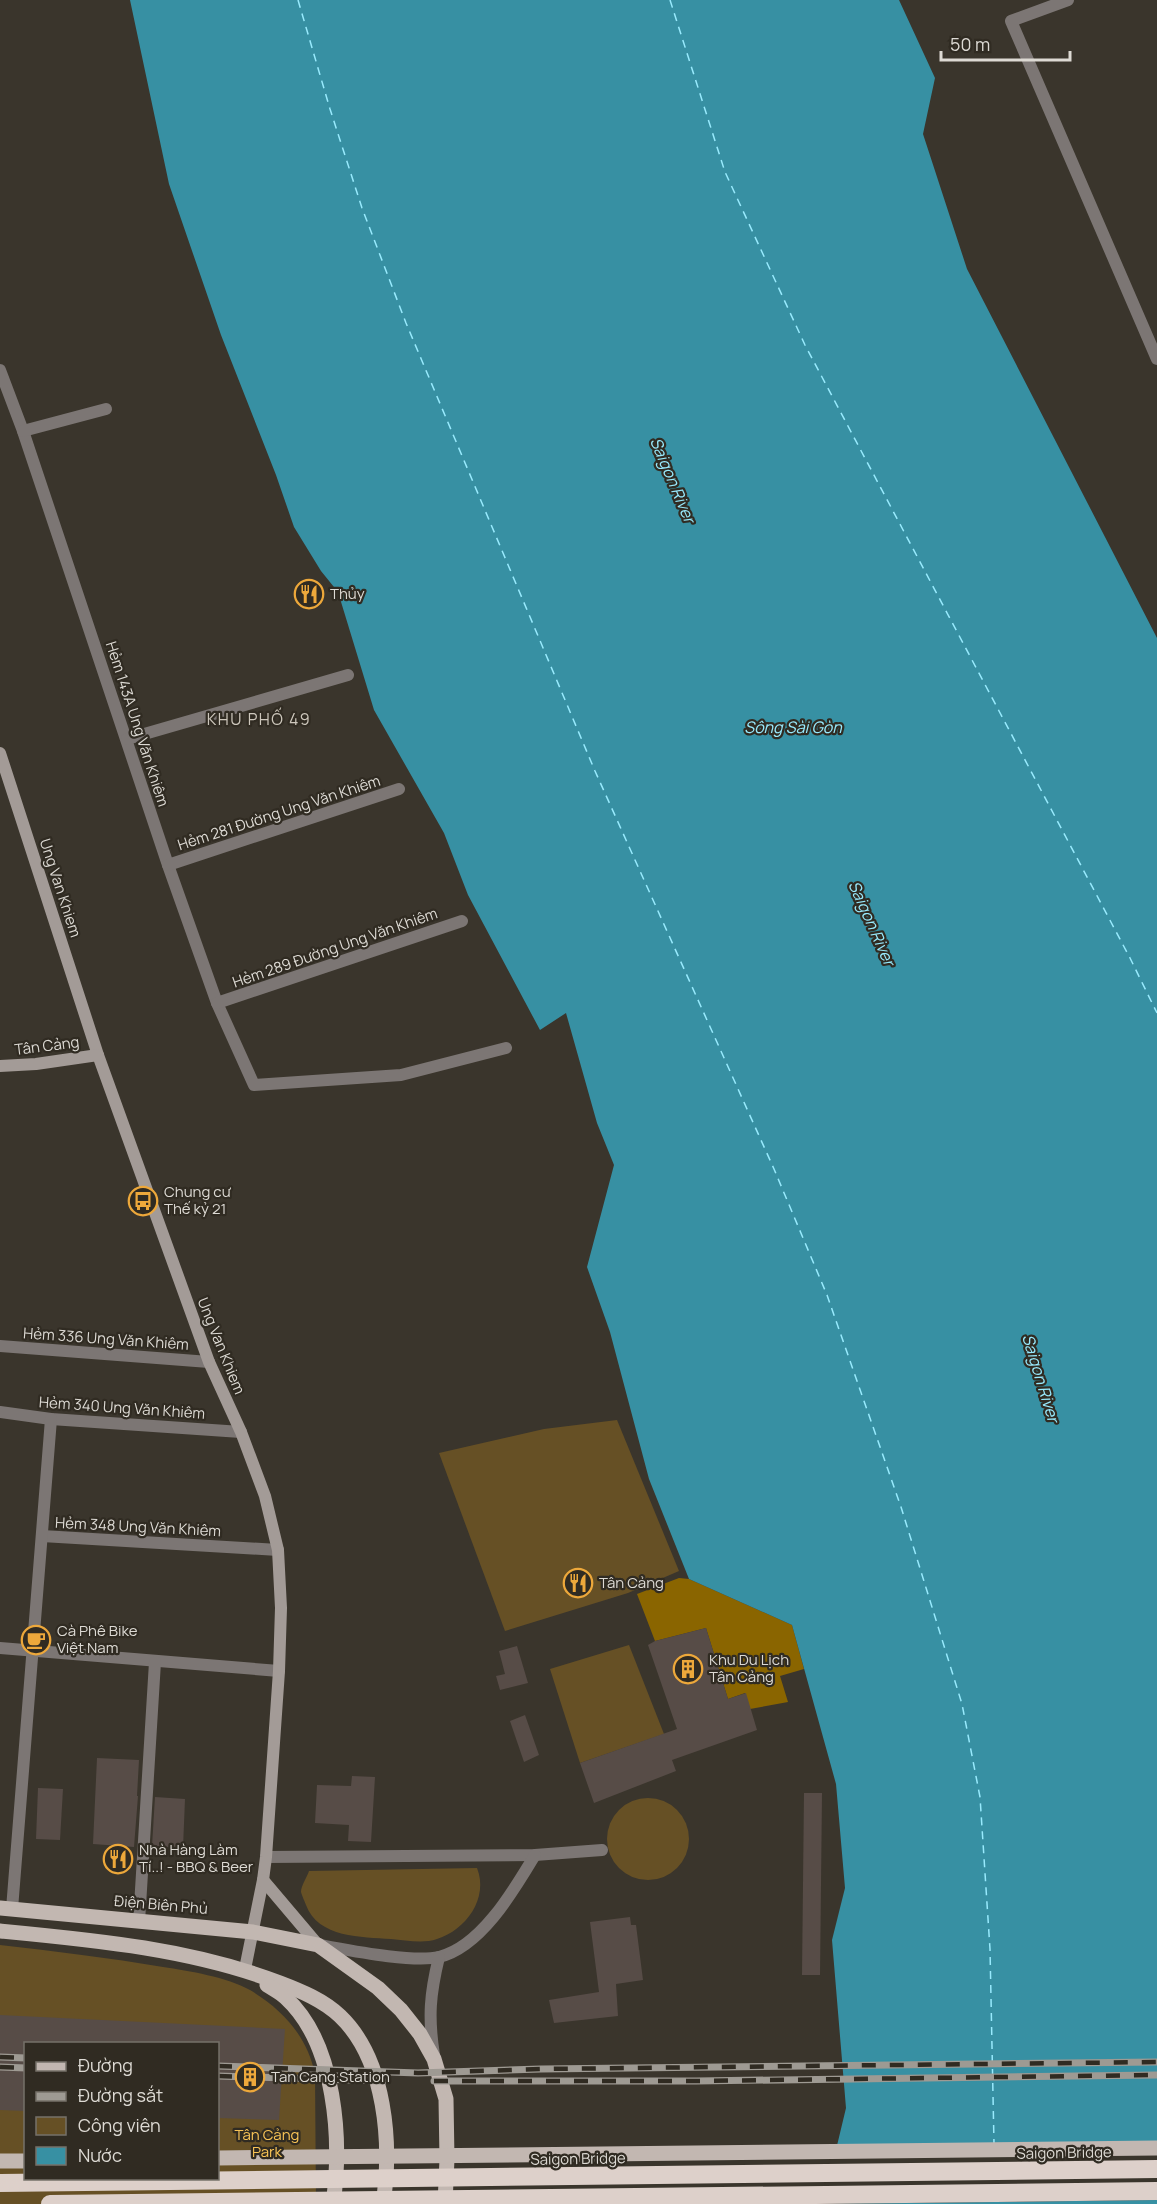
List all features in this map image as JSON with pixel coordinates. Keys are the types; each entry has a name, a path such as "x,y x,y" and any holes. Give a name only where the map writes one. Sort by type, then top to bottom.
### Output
{"highway":[{"name":"Saigon Bridge","path":"0,2183 1157,2169"},
{"path":"50,2204 1157,2191"}],"main road":[{"name":"Ung Van Khiem","path":"0,753 98,1055 209,1362 241,1432 265,1496 278,1550 281,1608 279,1671 266,1857 254,1932 245,1969"},
{"name":"Tân Cảng","path":"0,1066 36,1064 98,1055"},
{"path":"263,1880 318,1945 378,1988 401,2010 420,2034 434,2059 446,2099 445,2204"},
{"name":"Điện Biên Phủ","path":"6,1909 254,1932 318,1945"},
{"path":"0,1931 150,1949 245,1969 304,1992 322,2002 339,2015 354,2032 366,2051 376,2075 384,2126 386,2161 383,2204"},
{"path":"245,1969 286,1998 308,2025 321,2055 334,2112 336,2168 333,2204"},
{"name":"Saigon Bridge","path":"219,2158 1157,2148"},
{"path":"0,2161 24,2161"}],"street":[{"path":"1068,0 1011,21 1157,359"},
{"name":"Hẻm 143A Ung Văn Khiêm","path":"0,370 23,431 168,865 217,1003 254,1085 401,1075 506,1048"},
{"path":"23,431 106,409"},
{"path":"127,739 348,675"},
{"name":"Hẻm 281 Đường Ung Văn Khiêm","path":"168,865 399,789"},
{"name":"Hẻm 289 Đường Ung Văn Khiêm","path":"217,1003 462,921"},
{"name":"Hẻm 336 Ung Văn Khiêm","path":"0,1346 209,1362"},
{"name":"Hẻm 340 Ung Văn Khiêm","path":"0,1412 51,1419 241,1432"},
{"name":"Hẻm 348 Ung Văn Khiêm","path":"51,1419 42,1536 278,1550"},
{"path":"6,1909 42,1536"},
{"path":"0,1648 279,1671"},
{"path":"139,1922 155,1662"},
{"path":"266,1857 535,1856 602,1850"},
{"path":"318,1945 407,1957 439,1957 462,1945 479,1932 510,1897 535,1856"},
{"path":"434,2059 429,2004 439,1957"}],"green space":[{"path":"617,1420 679,1571 628,1593 505,1631 439,1453 544,1429"},
{"path":"629,1645 664,1734 580,1763 550,1669"},
{"path":"648,1798 664,1801 677,1810 686,1823 689,1839 686,1855 677,1868 664,1877 648,1880 632,1877 619,1868 610,1855 607,1839 610,1823 619,1810 632,1801"},
{"path":"477,1868 480,1890 477,1901 466,1920 448,1935 426,1941 355,1936 331,1930 312,1916 301,1892 309,1871"},
{"name":"Tân Cảng Park","path":"0,1945 143,1964 219,1978 241,1985 273,2006 300,2036 315,2074 316,2204 0,2204"}],"shaded area":[{"path":"679,1578 689,1579 792,1625 804,1669 780,1676 788,1702 750,1709 745,1693 728,1699 706,1628 655,1641 637,1594"}],"water":[{"name":"Sông Sài Gòn","path":"130,0 899,0 935,78 923,134 967,269 1157,638 1157,2204 823,2204 846,2108 832,1940 845,1888 836,1784 792,1625 689,1579 649,1479 610,1332 587,1267 614,1165 597,1123 566,1013 540,1030 468,895 444,833 374,710 338,592 321,571 294,527 221,335 169,184"}],"pier":[{"path":"1157,2142 1157,2200 820,2204 834,2146"}],"building":[{"name":"Khu Du Lịch Tân Cảng","path":"706,1628 728,1699 746,1693 757,1730 672,1760 676,1771 594,1803 580,1763 677,1729 648,1645 655,1641"},
{"path":"517,1646 528,1683 500,1690 496,1676 505,1674 499,1651"},
{"path":"525,1715 539,1755 524,1762 510,1721"},
{"path":"97,1758 139,1760 134,1847 93,1844"},
{"path":"352,1776 375,1777 371,1842 348,1841 349,1825 315,1823 317,1785 351,1786"},
{"path":"38,1788 63,1789 60,1840 36,1839"},
{"path":"804,1793 822,1793 820,1975 802,1975"},
{"path":"155,1797 185,1799 183,1848 152,1846"},
{"path":"630,1917 631,1925 636,1925 643,1980 616,1984 618,2016 554,2023 549,2000 599,1992 590,1922"},
{"name":"Tan Cang Station","path":"0,2015 285,2029 279,2120 219,2118 219,2042 24,2042 24,2111 0,2110"}],"ferry route":[{"path":"298,0 362,208 406,323 595,771 774,1169 827,1295 901,1507 962,1704 980,1797 990,1949 994,2144"},
{"path":"670,0 725,172 805,345 1157,1013"}],"railway":[{"path":"0,2057 24,2058"},
{"path":"219,2066 418,2073 541,2069 1157,2062"},
{"path":"0,2067 24,2068"},
{"path":"434,2081 696,2081 1157,2075"},
{"path":"219,2076 383,2081"}],"place":[{"name":"Thủy","path":"309,594"},
{"name":"Chung cư Thế kỷ 21","path":"143,1201"},
{"name":"Tân Cảng","path":"578,1583"},
{"name":"Cà Phê Bike Việt Nam","path":"36,1640"},
{"name":"Khu Du Lịch Tân Cảng","path":"688,1669"},
{"name":"Nhà Hàng Làm Tí..! - BBQ & Beer","path":"118,1859"},
{"name":"Tan Cang Station","path":"250,2077"}],"district":[{"name":"KHU PHỐ 49","path":"259,719"}],"water label":[{"name":"Saigon River","path":"673,480"},
{"name":"Saigon River","path":"872,923"},
{"name":"Saigon River","path":"1041,1378"}]}
